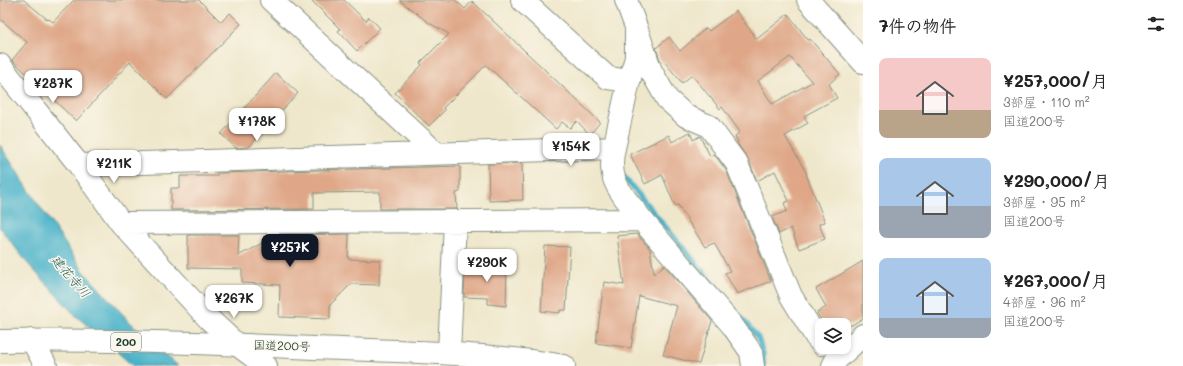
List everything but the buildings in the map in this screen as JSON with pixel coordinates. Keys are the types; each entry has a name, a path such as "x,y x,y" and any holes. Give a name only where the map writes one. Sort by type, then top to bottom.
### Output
{"main road":[{"path":"271,0 436,153"},
{"path":"522,0 608,78 629,82"},
{"path":"626,0 651,71 667,99 686,116 709,126 737,164 791,296 816,336 833,357 863,336"},
{"path":"808,0 863,62"},
{"path":"636,27 636,58 611,161 611,170 614,183 642,220 732,325 751,352 753,366"},
{"path":"0,65 80,165 121,223 209,319 236,344 266,366"},
{"path":"80,165 614,148"},
{"path":"121,223 642,220"},
{"path":"449,353 455,221"},
{"path":"38,340 46,366"},
{"name":"国道200号","path":"0,341 38,340 236,344 449,353 529,360 564,366"}],"water":[{"name":"建花寺川","path":"0,145 85,273 130,322 178,366 133,366 75,315 29,265 0,228"}],"waterway":[{"path":"624,177 758,338 763,354 763,366"}]}
